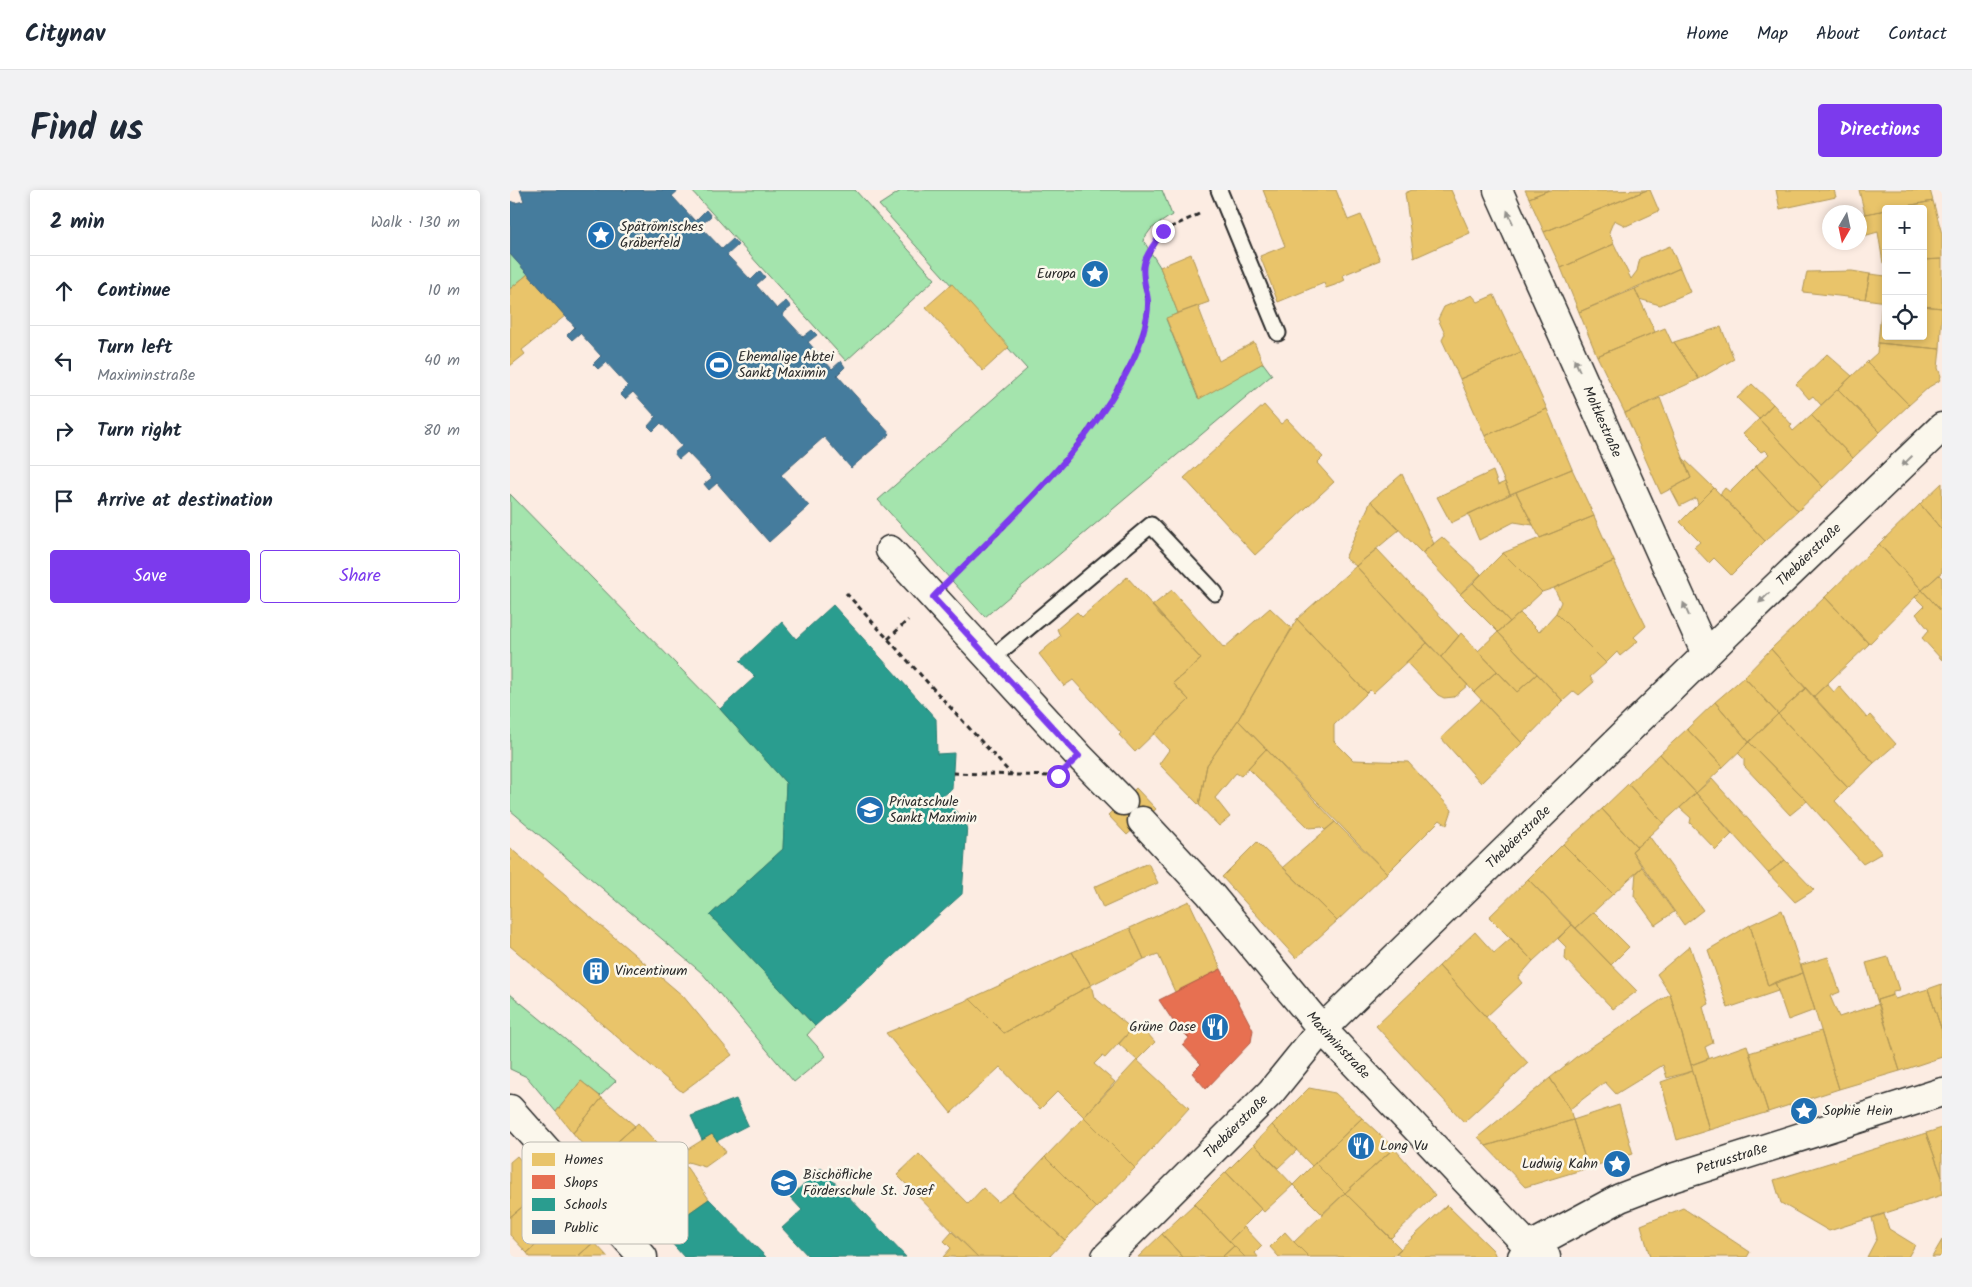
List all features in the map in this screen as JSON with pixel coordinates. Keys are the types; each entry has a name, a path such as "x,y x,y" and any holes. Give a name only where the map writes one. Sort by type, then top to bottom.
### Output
{"street":[{"name":"Moltkestraße","path":"1498,190 1706,654"},
{"name":"Thebäerstraße","path":"1106,1257 1271,1092 1322,1028 1942,427"},
{"path":"890,550 1079,756 1123,801"},
{"name":"Maximinstraße","path":"1142,821 1210,894 1322,1028 1532,1254"},
{"name":"Petrusstraße","path":"1532,1254 1620,1198 1663,1182 1942,1092"},
{"path":"510,1109 540,1142"},
{"path":"631,1244 643,1257"}],"lane":[{"path":"1221,196 1278,333"},
{"path":"991,659 1151,525 1215,593"}],"path":[{"path":"888,638 1000,531 1065,461 1120,385 1134,358 1146,318 1148,302 1144,283 1144,264 1163,231 1221,196"},
{"path":"846,593 1012,775"},
{"path":"953,773 1058,776 1079,756"}],"green space":[{"path":"691,190 855,190 935,279 846,361"},
{"path":"902,190 1162,190 1172,215 1151,229 1143,240 1160,267 1178,313 1166,319 1198,398 1263,363 1272,375 985,617 878,500 1027,369 879,205"},
{"path":"510,254 528,274 510,289"},
{"path":"510,494 720,709 786,783 783,849 710,915 815,1026 807,1035 826,1056 794,1082 702,973 510,810"},
{"path":"510,994 616,1081 600,1096 581,1081 556,1112 527,1077 510,1069"}],"building: Homes":[{"path":"1263,190 1336,190 1348,220 1361,215 1380,260 1343,275 1345,280 1335,285 1326,288 1324,283 1278,302 1260,256 1285,246"},
{"path":"1412,190 1451,190 1470,233 1414,258 1405,193"},
{"path":"1525,190 1549,190 1529,198"},
{"path":"1549,190 1647,190 1544,232 1529,198"},
{"path":"1650,190 1659,211 1626,226 1614,220 1609,232 1614,244 1561,268 1544,232"},
{"path":"1776,190 1834,190 1836,197 1780,209"},
{"path":"1859,190 1930,190 1933,201 1912,205 1882,205 1882,211 1867,214 1867,205 1863,205"},
{"path":"1933,201 1942,234 1942,259 1927,260 1927,205 1912,205"},
{"path":"1882,211 1882,257 1878,232 1867,235 1867,214"},
{"path":"1614,244 1631,279 1637,271 1640,258 1670,246 1680,268 1579,312 1561,268"},
{"path":"1191,254 1209,302 1178,313 1160,267"},
{"path":"1942,259 1942,308 1927,306 1927,260"},
{"path":"1680,268 1690,292 1660,305 1639,299 1635,289"},
{"path":"1852,271 1870,274 1865,299 1803,292 1807,272"},
{"path":"528,274 565,316 522,350 525,354 510,366 510,289"},
{"path":"1870,274 1882,276 1882,301 1865,299"},
{"path":"952,284 1009,347 983,371 926,307"},
{"path":"1635,289 1655,332 1597,356 1579,312"},
{"path":"1472,295 1478,302 1494,295 1521,352 1460,379 1442,340 1445,334 1438,319 1444,307"},
{"path":"1882,302 1882,340 1927,340 1927,306 1942,308 1940,349 1878,343"},
{"path":"1198,306 1219,361 1254,342 1263,363 1199,399 1166,318"},
{"path":"1721,327 1734,359 1699,379 1674,342"},
{"path":"1665,328 1672,343 1674,342 1699,379 1625,413 1597,356"},
{"path":"1878,343 1940,349 1938,368 1941,376 1939,381 1929,387 1909,405 1867,362 1877,353"},
{"path":"1521,352 1547,409 1485,436 1460,379"},
{"path":"1827,354 1852,376 1821,405 1813,396 1809,399 1796,384"},
{"path":"1867,362 1909,405 1880,432 1838,389"},
{"path":"1752,384 1773,404 1759,419 1737,398"},
{"path":"1838,389 1880,432 1853,458 1811,415"},
{"path":"1660,398 1691,478 1661,494 1625,413"},
{"path":"1773,404 1792,425 1790,427 1793,431 1811,415 1853,458 1823,487 1759,419"},
{"path":"1264,405 1281,424 1287,419 1323,457 1317,463 1334,482 1255,555 1184,478"},
{"path":"1547,409 1572,469 1510,494 1485,436"},
{"path":"1759,419 1823,487 1798,511 1756,466 1769,454 1765,450 1761,452 1743,434"},
{"path":"1682,457 1714,488 1698,504 1696,498 1680,506 1671,489 1691,478"},
{"path":"1756,466 1798,511 1765,541 1720,494 1725,488 1730,492"},
{"path":"1572,469 1594,516 1540,538 1516,492"},
{"path":"1493,471 1498,485 1505,482 1510,494 1451,523 1437,497"},
{"path":"1402,474 1434,544 1422,553 1371,501"},
{"path":"1942,483 1942,530 1920,504"},
{"path":"1714,488 1765,541 1731,575 1714,558 1709,563 1694,547 1700,542 1680,522"},
{"path":"1516,492 1533,525 1514,522 1479,540 1468,514"},
{"path":"1371,501 1399,530 1356,566 1345,558"},
{"path":"1920,504 1942,530 1942,572 1922,590 1879,544"},
{"path":"1594,516 1614,561 1554,588 1542,592 1503,553"},
{"path":"1442,537 1481,574 1460,594 1422,553"},
{"path":"1879,544 1922,590 1869,644 1825,597"},
{"path":"1377,549 1459,636 1441,657 1356,566"},
{"path":"1503,553 1542,592 1510,622 1473,583"},
{"path":"1614,561 1646,626 1634,637 1638,641 1620,656 1617,652 1606,663 1556,613 1561,602 1554,588"},
{"path":"1356,566 1427,643 1373,693 1370,690 1367,693 1297,619"},
{"path":"1939,575 1942,578 1942,612 1922,590"},
{"path":"1127,577 1201,659 1173,683 1189,700 1135,752 1119,735 1121,733 1073,680 1064,686 1039,654 1060,636 1057,629 1077,612 1082,617"},
{"path":"1473,583 1510,622 1498,632 1460,594"},
{"path":"1172,590 1224,648 1270,608 1292,629 1238,720 1207,765 1199,805 1159,764 1169,750 1154,734 1189,700 1173,683 1201,659 1152,606"},
{"path":"1922,590 1942,612 1942,660 1922,638 1929,630 1916,614 1924,606 1915,597"},
{"path":"1825,597 1869,644 1813,697 1771,649"},
{"path":"1520,613 1539,632 1556,613 1606,663 1590,677 1594,682 1579,695 1574,691 1563,701 1498,632"},
{"path":"1297,619 1367,693 1334,725 1334,741 1353,760 1408,762 1452,810 1447,825 1440,820 1387,873 1238,720"},
{"path":"1498,632 1537,674 1517,692 1478,651"},
{"path":"1461,633 1497,671 1474,692 1441,657"},
{"path":"1427,643 1468,685 1454,697 1444,698 1438,695 1406,662"},
{"path":"1771,649 1806,688 1778,714 1744,677"},
{"path":"1497,671 1517,692 1537,674 1563,701 1522,743 1474,692"},
{"path":"1744,677 1778,714 1749,742 1715,702"},
{"path":"1827,684 1834,692 1839,686 1867,718 1870,715 1896,744 1874,763 1813,697"},
{"path":"1806,688 1874,763 1848,788 1778,714"},
{"path":"1481,700 1522,743 1481,783 1441,738"},
{"path":"1715,702 1749,742 1723,767 1687,729"},
{"path":"1778,714 1848,788 1835,801 1882,853 1863,864 1807,801 1749,742"},
{"path":"1238,720 1266,749 1241,776 1236,773 1215,798 1230,817 1219,826 1199,805 1207,765"},
{"path":"1687,729 1723,767 1696,793 1660,754"},
{"path":"1749,742 1807,801 1790,815 1744,766 1744,759 1738,753"},
{"path":"1266,749 1335,822 1325,830 1322,827 1309,828 1248,768"},
{"path":"1660,754 1696,793 1663,823 1628,784"},
{"path":"1712,779 1785,860 1768,873 1696,793"},
{"path":"1628,784 1663,823 1637,847 1602,809"},
{"path":"1136,788 1156,809 1127,835 1108,815"},
{"path":"1696,793 1732,834 1716,850 1690,823 1691,818 1680,808"},
{"path":"1602,809 1637,847 1632,851 1642,867 1613,894 1563,844"},
{"path":"1335,822 1387,873 1337,921 1283,867"},
{"path":"1649,836 1703,910 1684,925 1632,851"},
{"path":"1257,842 1337,921 1296,958 1222,877"},
{"path":"1563,844 1613,894 1576,928 1528,879"},
{"name":"Vincentinum","path":"510,848 683,996 732,1055 682,1092 510,946"},
{"path":"1785,860 1814,890 1795,902 1768,873"},
{"path":"1148,863 1158,883 1103,908 1094,887"},
{"path":"1642,867 1674,912 1655,925 1634,896 1636,872"},
{"path":"1528,879 1572,925 1533,961 1489,917"},
{"path":"1189,901 1221,969 1175,992 1158,954 1144,959 1130,928"},
{"path":"1782,910 1803,973 1768,986 1750,925"},
{"path":"1594,912 1629,947 1611,965 1576,928"},
{"path":"1572,925 1637,991 1613,1009 1565,959 1566,947 1558,939"},
{"path":"1750,925 1768,986 1775,982 1778,991 1728,1008 1708,950"},
{"path":"1130,928 1144,959 1091,985 1072,952"},
{"path":"1475,932 1494,953 1511,938 1533,961 1518,978 1522,983 1486,1017 1439,966"},
{"path":"1690,946 1709,1004 1703,1007 1713,1043 1705,1047 1709,1058 1691,1065 1670,994 1657,974"},
{"path":"1072,952 1091,985 1004,1033 970,999"},
{"path":"1828,957 1840,992 1830,996 1839,1017 1879,1004 1900,1071 1839,1089 1801,965"},
{"path":"1888,957 1899,990 1893,991 1893,995 1877,1000 1866,963"},
{"path":"1439,966 1528,1063 1464,1122 1376,1026"},
{"path":"1803,973 1815,1010 1788,1020 1775,982"},
{"path":"1942,984 1942,1031 1928,989"},
{"path":"1091,985 1094,997 1132,1029 1105,1058 1102,1056 1094,1064 1115,1082 1084,1117 1058,1091 1040,1109 1000,1067 951,1113 886,1033 970,999 1004,1033"},
{"path":"1928,989 1942,1031 1942,1057 1900,1071 1877,1000 1893,995 1895,999"},
{"path":"1670,994 1693,1071 1667,1078 1663,1065 1616,1094 1605,1082 1570,1109 1550,1078 1576,1057"},
{"path":"1140,1025 1155,1042 1137,1060 1119,1044 1132,1029"},
{"path":"1821,1031 1839,1089 1768,1112 1749,1053"},
{"path":"1747,1045 1768,1112 1709,1130 1691,1065"},
{"path":"1137,1060 1189,1108 1135,1168 1084,1117"},
{"path":"1693,1071 1709,1130 1677,1140 1661,1082"},
{"path":"1550,1078 1570,1109 1573,1120 1486,1146 1478,1137"},
{"path":"581,1081 602,1098 573,1133 556,1112"},
{"path":"1309,1088 1335,1093 1362,1118 1312,1166 1272,1125"},
{"path":"602,1098 635,1126 617,1142 580,1142 573,1133"},
{"path":"1619,1105 1633,1154 1588,1168 1573,1120"},
{"path":"1084,1117 1135,1168 1096,1208 1045,1157"},
{"path":"1362,1118 1394,1148 1345,1193 1315,1163"},
{"path":"1573,1120 1588,1168 1525,1187 1486,1146"},
{"path":"638,1123 656,1142 617,1142"},
{"path":"1272,1125 1297,1150 1278,1168 1254,1144"},
{"path":"1942,1128 1942,1177 1926,1133"},
{"path":"1926,1133 1942,1177 1942,1195 1829,1231 1781,1203 1774,1180"},
{"path":"712,1134 726,1152 705,1167 688,1162 688,1149"},
{"path":"1254,1144 1293,1185 1264,1212 1226,1172"},
{"path":"1394,1148 1435,1195 1391,1238 1345,1193"},
{"path":"919,1154 968,1204 983,1188 998,1202 1012,1192 1065,1240 1049,1257 978,1257 897,1175"},
{"path":"517,1156 522,1162 522,1207 510,1217 510,1162"},
{"path":"1045,1157 1096,1208 1065,1240 1012,1192"},
{"path":"1315,1163 1345,1193 1322,1214 1293,1185"},
{"path":"688,1169 709,1199 688,1214"},
{"path":"1226,1172 1261,1209 1229,1241 1194,1204"},
{"path":"1345,1193 1401,1249 1392,1257 1309,1257 1294,1242"},
{"path":"1194,1204 1234,1246 1222,1257 1183,1257 1162,1234"},
{"path":"1447,1205 1493,1250 1496,1257 1401,1257 1396,1253"},
{"path":"522,1207 522,1244 537,1244 527,1253 510,1235 510,1217"},
{"path":"1683,1208 1750,1252 1747,1257 1650,1257 1641,1225"},
{"path":"1884,1214 1889,1229 1915,1245 1908,1257 1867,1257 1877,1238 1872,1218"},
{"path":"1244,1227 1262,1246 1255,1253 1258,1257 1245,1257 1229,1241"},
{"path":"952,1232 978,1257 943,1257 951,1248 944,1241"},
{"path":"1285,1232 1309,1257 1279,1257 1270,1247"},
{"path":"1162,1234 1183,1257 1138,1257"},
{"path":"1942,1240 1942,1257 1932,1257"},
{"path":"537,1244 592,1244 577,1257 530,1257 527,1253"},
{"path":"592,1244 596,1244 608,1257 577,1257"},
{"path":"1234,1246 1245,1257 1222,1257"}],"building: Shops":[{"name":"Grüne Oase","path":"1221,969 1253,1030 1251,1042 1206,1089 1192,1073 1201,1064 1183,1045 1189,1038 1175,1024 1159,1000"}],"building: Schools":[{"name":"Privatschule Sankt Maximin","path":"833,605 936,719 937,754 954,753 952,789 943,796 967,825 962,894 815,1026 710,915 783,849 786,783 720,709 755,677 740,661 782,622 796,639"},
{"path":"736,1099 748,1125 717,1141 712,1134 702,1140 691,1116"},
{"path":"821,1168 906,1257 809,1257 782,1228 802,1210 790,1197"},
{"path":"709,1199 766,1257 684,1257 673,1244 688,1244 688,1214"}],"building: Public":[{"name":"Ehemalige Abtei Sankt Maximin","path":"520,190 679,190 672,196 695,221 706,210 711,216 700,226 722,249 733,239 738,245 727,255 751,280 760,271 765,277 756,285 777,309 786,301 791,307 782,314 803,337 812,330 817,335 808,342 832,369 841,361 845,367 837,375 890,434 851,468 824,437 781,475 809,506 769,542 717,483 709,490 704,484 712,478 687,452 679,459 674,453 682,446 661,423 653,431 648,426 656,417 633,392 625,399 620,394 628,386 606,362 598,369 593,364 601,356 580,333 572,340 567,335 575,327 510,254 510,201 515,203 524,201"}],"place":[{"name":"Spätrömisches Gräberfeld","path":"601,235"},
{"name":"Europa","path":"1095,274"},
{"name":"Ehemalige Abtei Sankt Maximin","path":"719,365"},
{"name":"Privatschule Sankt Maximin","path":"870,810"},
{"name":"Vincentinum","path":"596,971"},
{"name":"Grüne Oase","path":"1215,1027"},
{"name":"Sophie Hein","path":"1804,1111"},
{"name":"Long Vu","path":"1361,1146"},
{"name":"Ludwig Kahn","path":"1617,1164"},
{"name":"Bischöfliche Förderschule St. Josef","path":"784,1183"}],"route":[{"path":"1058,776 1079,756 933,597 1000,531 1065,461 1120,385 1134,358 1146,318 1148,302 1144,283 1144,264 1163,231"}]}
